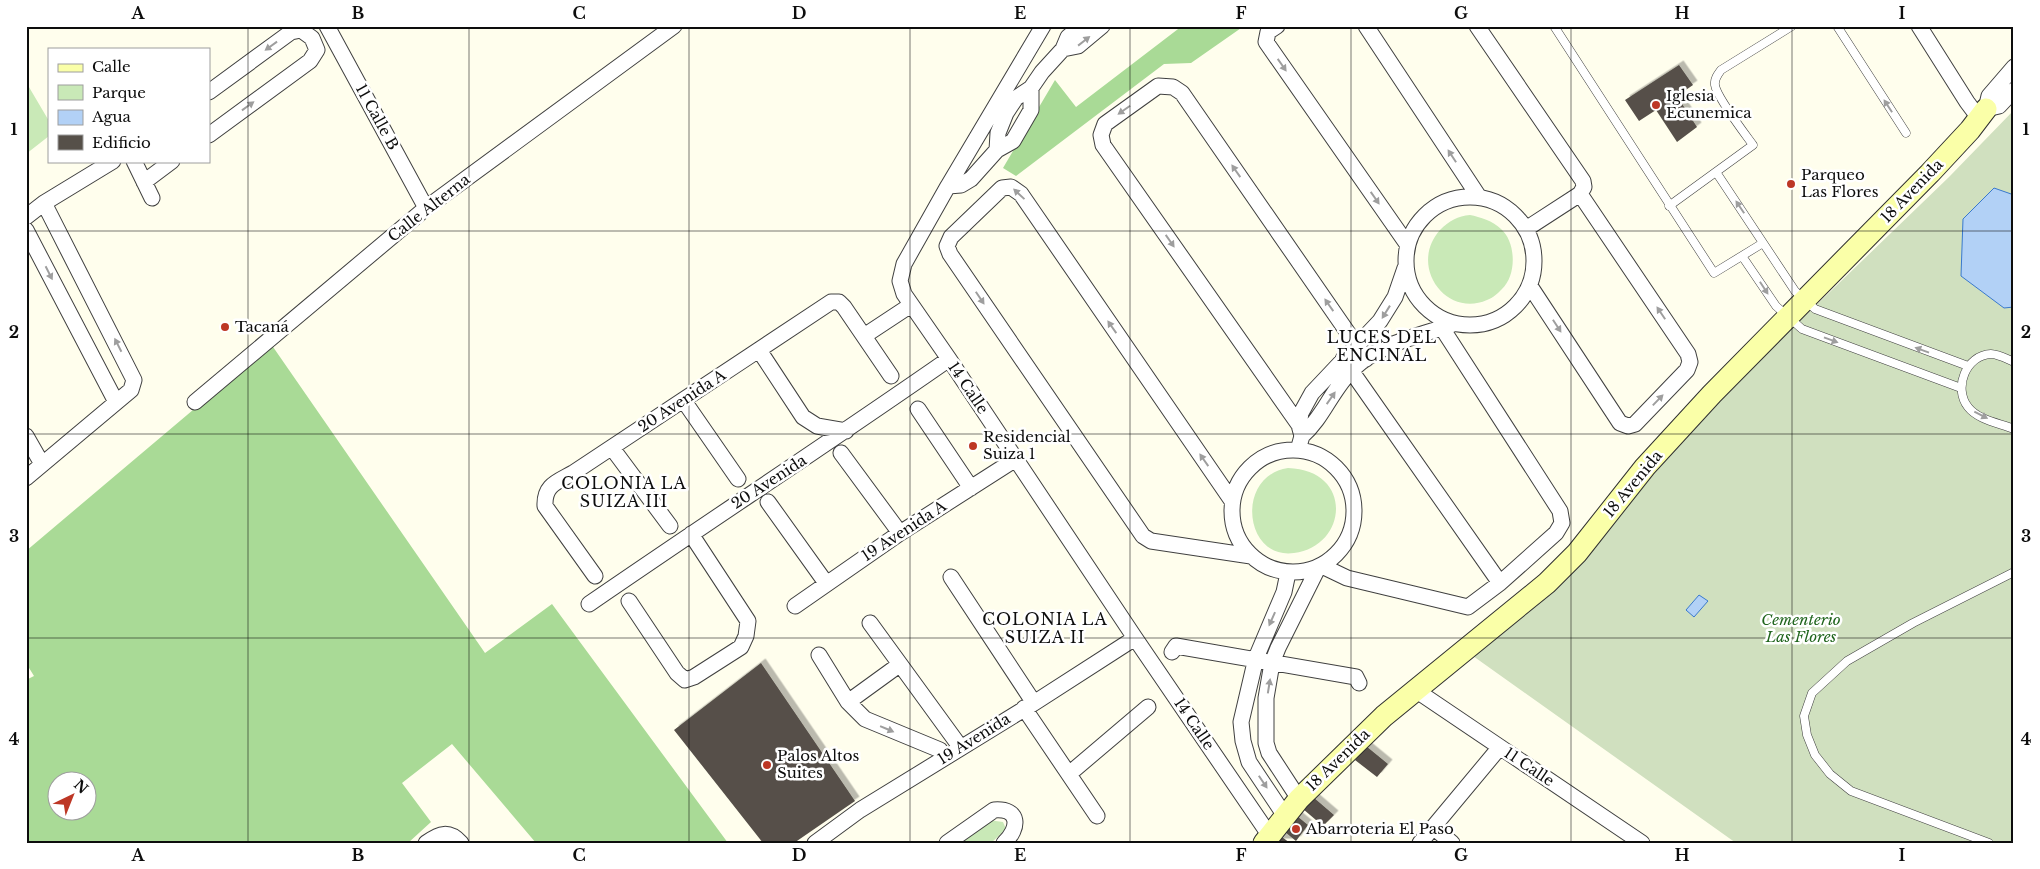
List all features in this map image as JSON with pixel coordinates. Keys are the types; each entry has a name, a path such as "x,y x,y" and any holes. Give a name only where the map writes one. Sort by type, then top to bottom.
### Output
{"street":[{"name":"11 Calle B","path":"327,26 426,208"},
{"name":"Calle Alterna","path":"195,402 426,208 674,26"},
{"name":"14 Calle","path":"1043,26 904,264 900,281 904,294 911,305 950,359 1267,839"},
{"path":"948,186 960,185 971,179 997,150 1013,141 1031,110 1031,88 1042,72 1064,50 1068,37 1081,26"},
{"path":"1064,50 1078,46 1102,26"},
{"path":"1277,26 1268,32 1266,42 1407,244"},
{"path":"1366,26 1479,197"},
{"path":"1477,26 1583,181 1584,187 1580,194 1526,229"},
{"path":"1919,26 1967,102 1983,113"},
{"path":"210,91 291,32 301,30 312,38 317,50 310,61 210,134"},
{"name":"18 Avenida","path":"1267,839 1299,799 1365,734 1547,584 1576,553 1652,460 1712,394 1937,166 1983,113 1988,96 2014,68"},
{"path":"1300,437 1283,450 1255,462 1240,480 1232,501 1232,521 1238,540 1251,556 1266,567 1288,573 1307,571 1320,567 1338,554 1349,538 1354,519 1353,499 1346,481 1334,466 1317,455 1300,437 1103,145 1101,135 1105,124 1158,86 1173,87 1182,93 1366,359"},
{"name":"18 Avenida","path":"1983,113 1999,106 2014,90"},
{"path":"26,218 44,203 110,162"},
{"path":"134,162 152,198"},
{"path":"144,182 171,162"},
{"path":"1232,501 1021,194 1010,187 1002,188 951,237 947,246 950,254 1143,536 1151,542 1251,556"},
{"path":"1530,286 1620,423 1628,426 1634,424 1687,370 1690,362 1688,354 1580,194"},
{"path":"1300,437 1301,413 1312,393 1348,364 1366,359 1420,334 1449,326 1474,326 1491,322 1508,314 1521,301 1530,286 1534,267 1533,247 1526,229 1514,214 1498,203 1479,197 1456,198 1434,207 1417,223 1407,244 1406,268 1411,287 1422,304 1449,326 1560,511 1562,523 1556,533 1500,583 1468,607 1346,578 1320,567"},
{"path":"26,478 131,390 134,380 44,203"},
{"path":"26,230 116,402"},
{"path":"1348,364 1356,345 1380,320 1395,297 1406,268"},
{"name":"20 Avenida A","path":"595,576 545,506 545,497 550,486 612,448 831,302 838,302 844,307 864,336"},
{"path":"891,376 864,336 911,305"},
{"path":"759,350 803,417 817,426 846,431"},
{"name":"20 Avenida","path":"589,604 950,359"},
{"path":"1348,364 1500,583"},
{"path":"684,400 738,479"},
{"path":"918,409 971,488"},
{"path":"26,436 42,464"},
{"path":"612,448 670,526"},
{"path":"841,453 900,533"},
{"name":"19 Avenida A","path":"795,606 900,533 1016,459"},
{"path":"768,502 826,583"},
{"path":"629,601 677,673 685,680 694,677 741,647 746,636 748,620 691,534"},
{"path":"1299,799 1269,752 1264,734 1266,698 1272,663 1320,567"},
{"path":"1285,816 1249,762 1243,740 1241,722 1256,658 1284,592 1288,573"},
{"path":"951,577 1069,774 1098,816"},
{"path":"870,623 961,748"},
{"name":"19 Avenida","path":"815,843 860,810 1135,638"},
{"path":"1172,652 1176,646 1256,658 1272,663 1356,677 1359,683"},
{"path":"819,655 848,702 865,720 940,750 944,758"},
{"path":"848,702 899,665"},
{"name":"11 Calle","path":"1417,691 1642,843"},
{"path":"1069,774 1148,707"},
{"path":"1420,843 1500,747"},
{"path":"1249,762 1269,752"},
{"path":"947,843 994,810 1002,809 1009,812 1016,822 1015,830 1004,843"},
{"path":"1433,827 1452,843"},
{"path":"426,843 438,834 448,833 462,843"}],"lane":[{"path":"1554,26 1714,273 1763,243"},
{"path":"1669,206 1753,145 1717,90 1715,84 1716,77 1720,70 1792,26"},
{"path":"1837,26 1906,133"},
{"path":"1716,172 1795,291 1815,309 1968,366"},
{"path":"1742,256 1776,306 1802,329 1961,388"},
{"path":"2014,362 1993,354 1982,356 1968,366 1962,379 1961,388 1963,399 1976,415 2014,429"},
{"path":"1989,843 1851,791 1830,774 1815,755 1807,735 1804,716 1812,693 1847,661 1913,623 2014,572"}],"green space":[{"path":"1182,26 1244,26 1191,63 1164,64 1016,176 1003,168 1055,80 1076,107"},
{"path":"26,82 48,119 48,137 26,154"},
{"name":"Cementerio Las Flores","path":"2014,110 2014,843 1736,843 1473,656 1585,558 1683,439 1721,397 1949,177"},
{"path":"1470,215 1482,218 1501,229 1510,242 1513,259 1510,276 1502,289 1489,299 1472,304 1458,302 1446,295 1436,285 1430,273 1428,259 1431,244 1440,230 1462,216"},
{"path":"271,344 485,653 552,604 728,843 536,843 452,744 402,783 431,822 408,843 26,843 26,680 34,676 26,663 26,551"},
{"path":"1288,468 1309,472 1324,481 1333,494 1336,509 1333,524 1325,537 1312,547 1294,553 1277,552 1265,544 1256,531 1252,516 1253,500 1260,486 1271,474"},
{"path":"988,820 1003,822 1006,829 991,843 958,843"}],"water":[{"path":"1994,188 2014,195 2014,307 2004,308 1961,276 1963,219"},
{"path":"1699,595 1708,601 1694,617 1686,610"}],"building":[{"name":"Iglesia Ecunemica","path":"1679,65 1693,85 1677,96 1697,127 1677,142 1656,110 1639,121 1625,100"},
{"name":"Palos Altos Suites","path":"761,663 855,801 794,843 763,843 674,730"},
{"path":"1366,746 1388,764 1377,777 1355,760"},
{"path":"1313,797 1334,815 1323,826 1303,809"},
{"name":"Abarroteria El Paso","path":"1297,816 1308,825 1296,841 1285,832"},
{"path":"1282,837 1290,843 1278,843"}],"place":[{"name":"Iglesia Ecunemica","path":"1656,105"},
{"name":"Parqueo Las Flores","path":"1791,184"},
{"name":"Tacaná","path":"225,327"},
{"name":"Residencial Suiza 1","path":"973,446"},
{"name":"Palos Altos Suites","path":"767,765"},
{"name":"Abarroteria El Paso","path":"1296,829"}],"district":[{"name":"LUCES DEL ENCINAL","path":"1382,346"},
{"name":"COLONIA LA SUIZA III","path":"624,492"},
{"name":"COLONIA LA SUIZA II","path":"1045,628"}]}
